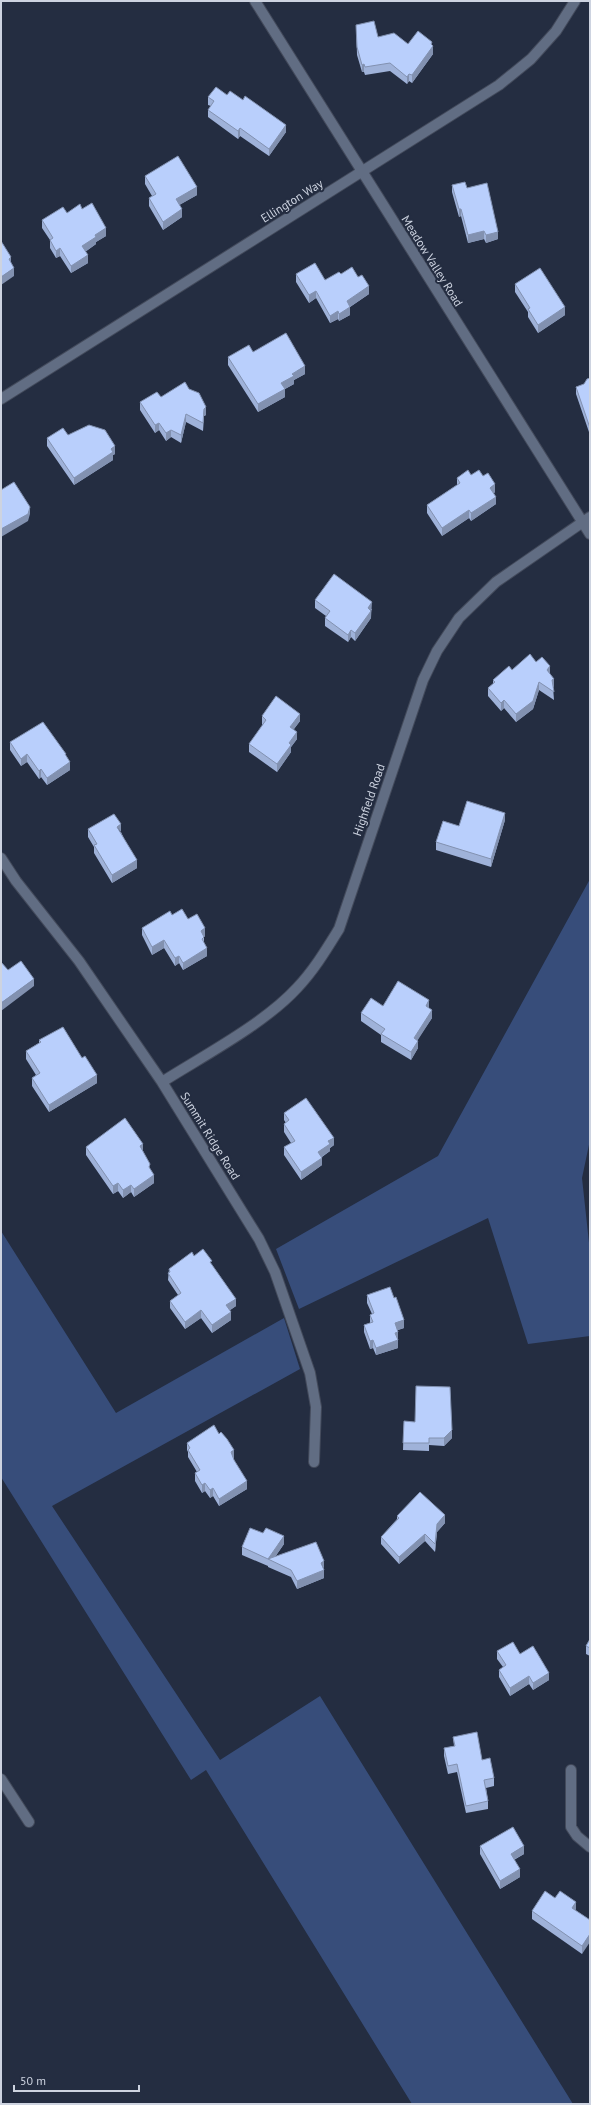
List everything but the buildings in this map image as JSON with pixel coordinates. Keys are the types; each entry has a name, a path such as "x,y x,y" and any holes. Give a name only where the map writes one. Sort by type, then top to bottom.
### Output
{"street":[{"name":"Meadow Valley Road","path":"255,1 361,173 586,520 590,534"},
{"name":"Ellington Way","path":"1,399 499,85 531,59 556,31 575,1"},
{"name":"Highfield Road","path":"162,1082 271,1011 296,990 322,959 339,929 423,680 437,651 459,618 496,582 586,520"},
{"name":"Summit Ridge Road","path":"1,858 16,881 79,961 162,1082 259,1239 275,1272 310,1373 316,1407 314,1462"},
{"path":"571,1770 571,1827 577,1836 590,1847"},
{"path":"1,1779 29,1822"}],"shaded area":[{"path":"590,879 590,1140 582,1178 590,1252 590,1336 528,1344 488,1218 299,1309 276,1249 438,1156"},
{"path":"1,1231 116,1413 284,1318 300,1369 52,1506 220,1760 320,1696 573,2104 412,2104 206,1770 191,1780 1,1477"}]}
